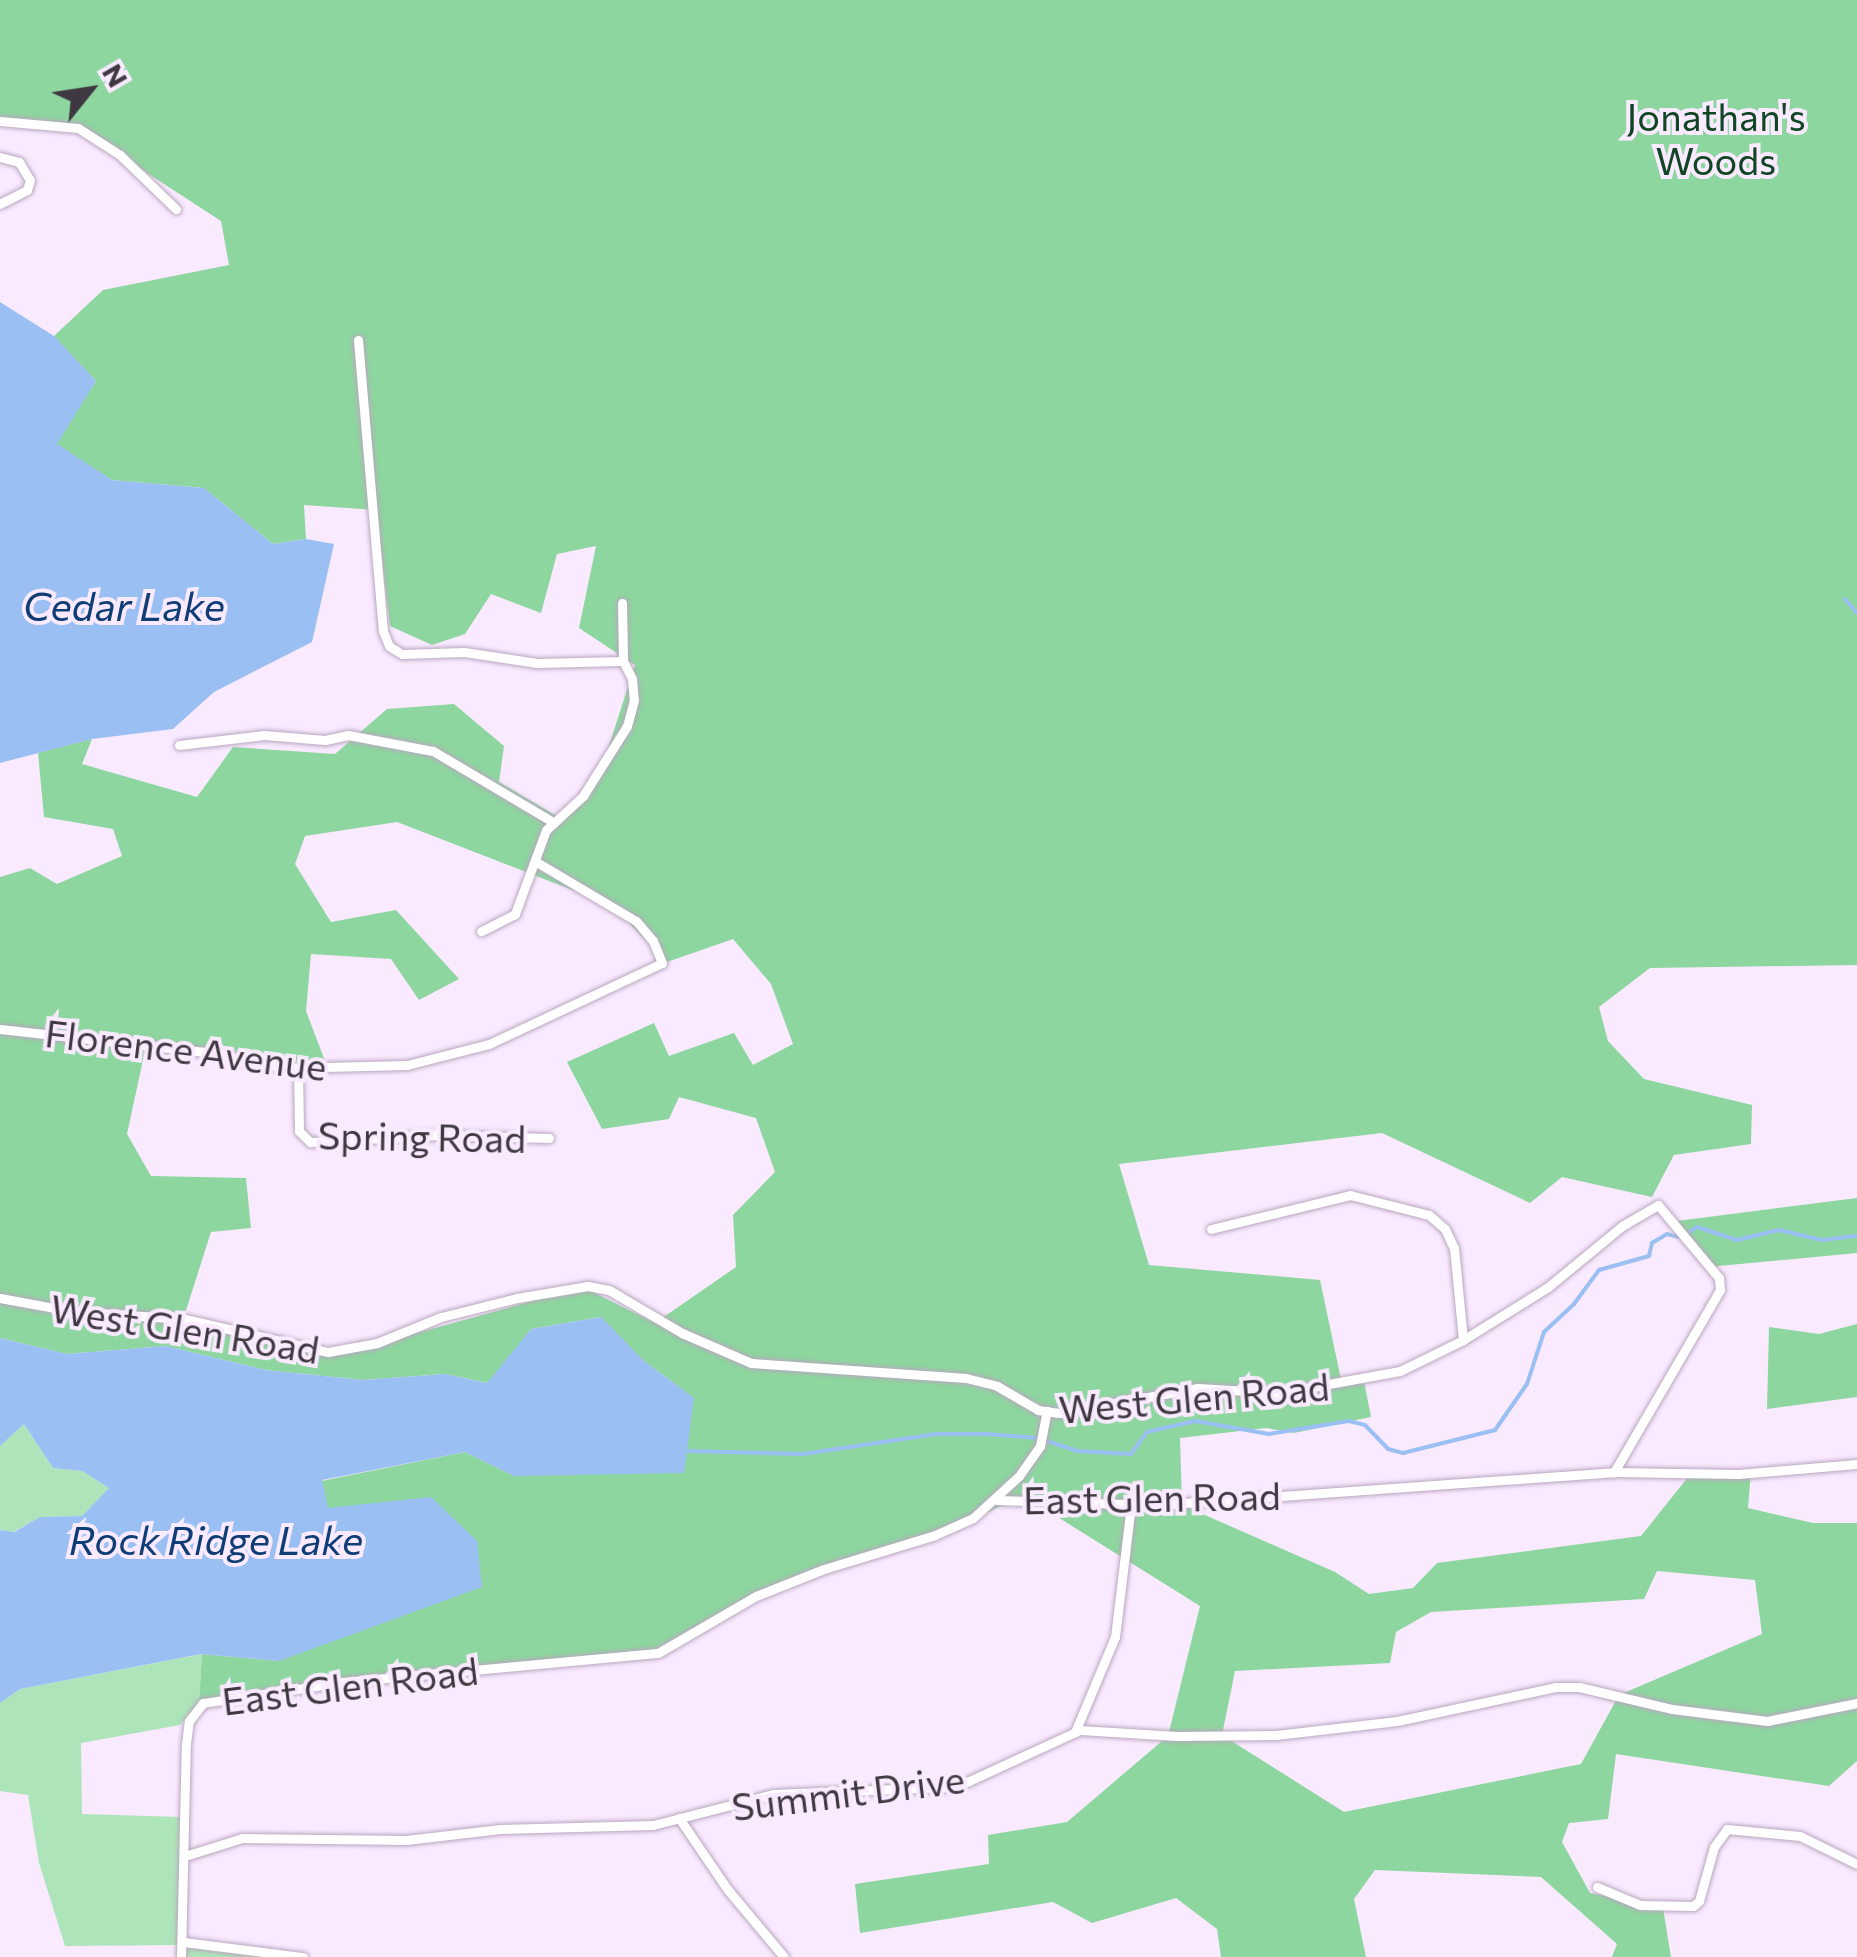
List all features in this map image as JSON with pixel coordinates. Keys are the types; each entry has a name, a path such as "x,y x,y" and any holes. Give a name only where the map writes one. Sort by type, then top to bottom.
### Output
{"street":[{"path":"0,121 78,128 120,155 176,209"},
{"path":"0,157 19,162 30,180 28,190 0,204"},
{"path":"358,340 383,631 388,646 397,652 537,662 623,661"},
{"path":"481,931 515,914 552,822 582,796 628,726 634,690 623,661 622,603"},
{"path":"179,746 264,735 325,740 348,735 433,751 552,822"},
{"name":"Florence Avenue","path":"0,1029 206,1052 298,1068 408,1065 489,1044 662,963 653,941 636,921 534,861"},
{"name":"Spring Road","path":"298,1068 300,1131 310,1142 438,1135 549,1138"},
{"path":"1211,1229 1350,1195 1429,1215 1445,1229 1454,1248 1463,1340"},
{"name":"West Glen Road","path":"0,1298 86,1313 185,1319 328,1352 378,1343 441,1317 516,1298 588,1286 610,1290 682,1334 751,1364 966,1378 997,1386 1047,1411 1198,1388 1279,1393 1400,1372 1463,1340 1548,1287 1622,1226 1658,1204 1719,1278 1720,1290 1614,1472"},
{"path":"998,1500 1040,1446 1047,1411"},
{"name":"East Glen Road","path":"185,1856 191,1716 203,1703 326,1684 658,1653 756,1596 824,1569 935,1536 998,1500 1208,1502 1614,1472 1738,1474 1857,1464"},
{"path":"1076,1732 1115,1637 1131,1504"},
{"name":"Summit Drive","path":"185,1856 242,1838 406,1840 515,1828 653,1825 774,1794 947,1787 969,1782 1076,1732 1276,1735 1418,1717 1453,1706 1555,1687 1579,1687 1672,1709 1767,1721 1857,1703"},
{"path":"678,1818 728,1890 784,1957"},
{"path":"1598,1887 1640,1905 1693,1906 1699,1901 1714,1847 1727,1830 1800,1836 1857,1864"},
{"path":"181,1957 185,1856"},
{"path":"184,1942 303,1957"}],"green space":[{"name":"Jonathan's Woods","path":"0,0 1857,0 1857,965 1650,968 1599,1007 1608,1041 1644,1079 1752,1105 1751,1144 1674,1155 1652,1197 1562,1177 1530,1203 1382,1133 1119,1164 1149,1265 1320,1280 1342,1384 1364,1381 1371,1417 1294,1433 1266,1428 1180,1438 1182,1505 1335,1572 1369,1594 1413,1588 1437,1563 1641,1536 1692,1472 1751,1471 1748,1508 1813,1523 1857,1523 1857,1761 1829,1786 1616,1754 1608,1819 1569,1823 1562,1842 1590,1893 1663,1908 1671,1957 1612,1957 1617,1944 1541,1877 1375,1870 1354,1899 1366,1957 1221,1957 1217,1929 1176,1898 1092,1923 1053,1902 860,1933 855,1884 989,1864 988,1835 1067,1822 1168,1736 1200,1606 1024,1496 907,1548 773,1588 658,1656 199,1702 202,1654 279,1661 327,1508 321,1481 465,1452 514,1476 694,1398 644,1361 601,1317 531,1329 488,1383 445,1374 363,1380 265,1370 166,1346 67,1354 0,1338 0,877 30,868 57,884 122,856 113,829 44,817 38,753 92,739 82,764 197,797 233,747 335,754 387,709 454,704 504,746 499,782 560,818 598,780 635,665 579,628 596,546 557,554 541,613 491,594 465,634 432,645 390,626 376,510 304,505 306,539 273,544 204,488 112,480 56,444 96,381 54,336 103,290 229,265 221,221 78,128 0,121","holes":["397,822 611,905 667,962 733,939 771,984 793,1044 753,1065 734,1033 669,1056 654,1023 567,1062 602,1129 669,1119 679,1097 756,1118 775,1172 733,1215 736,1267 655,1323 583,1287 345,1353 181,1326 211,1232 251,1228 246,1178 151,1176 127,1134 146,1046 328,1069 306,1011 311,954 391,959 419,1000 459,979 396,910 331,922 295,864 305,836","1657,1571 1755,1580 1762,1634 1619,1695 1581,1764 1344,1812 1222,1735 1235,1671 1390,1663 1396,1632 1431,1612 1644,1599"]},
{"path":"1857,1198 1857,1253 1708,1267 1677,1221"},
{"path":"1857,1324 1857,1397 1767,1409 1769,1327 1819,1334"},
{"path":"24,1424 53,1468 82,1471 109,1488 82,1516 40,1517 13,1532 0,1530 0,1446"},
{"path":"202,1654 199,1702 180,1725 81,1743 82,1814 181,1817 179,1944 272,1957 177,1957 177,1945 65,1946 39,1863 28,1795 0,1791 0,1703 20,1689"}],"water":[{"name":"Cedar Lake","path":"0,302 54,336 96,381 57,444 112,480 204,488 273,544 306,539 334,544 312,642 214,692 173,729 92,739 0,763"},
{"name":"Rock Ridge Lake","path":"601,1317 644,1361 694,1398 684,1473 514,1476 465,1452 322,1480 328,1508 431,1497 477,1541 482,1587 279,1661 201,1654 20,1689 0,1703 0,1530 14,1532 40,1517 82,1516 109,1488 82,1471 53,1468 24,1424 0,1446 0,1338 67,1354 166,1346 265,1370 363,1380 445,1374 487,1383 531,1329"}],"waterway":[{"path":"1845,599 1857,613"},
{"path":"1691,1231 1697,1227 1737,1240 1779,1230 1822,1240 1857,1236"},
{"path":"688,1451 803,1454 937,1434 986,1434 1038,1438 1077,1451 1131,1454 1147,1432 1195,1421 1269,1434 1349,1421 1365,1425 1388,1449 1403,1453 1495,1430 1527,1384 1544,1332 1574,1304 1599,1270 1649,1256 1652,1243 1667,1234 1678,1237"}]}
